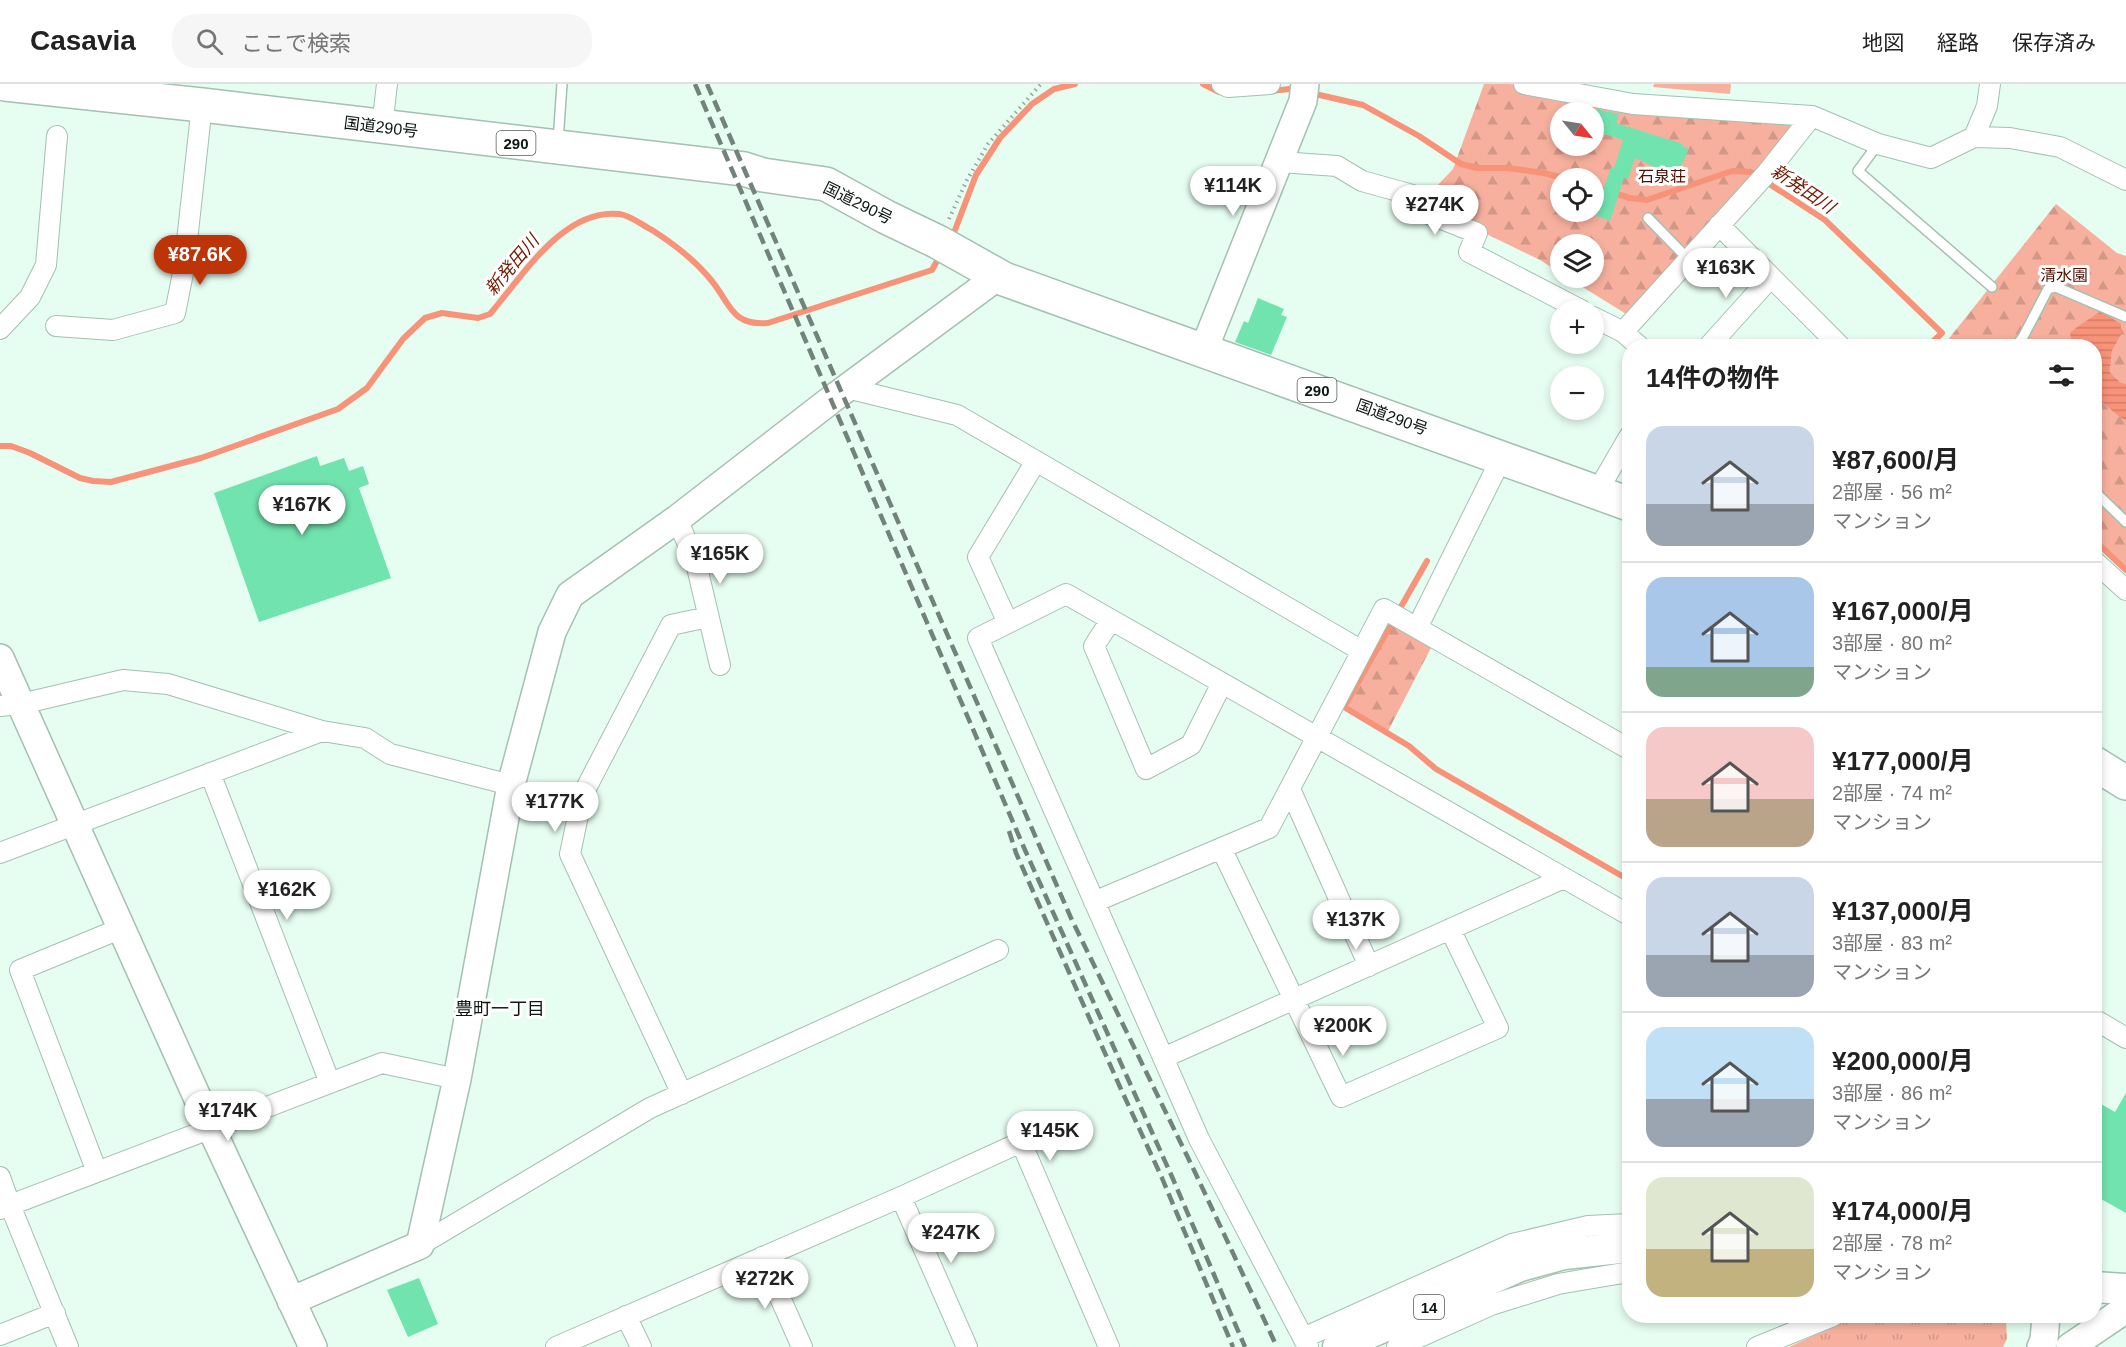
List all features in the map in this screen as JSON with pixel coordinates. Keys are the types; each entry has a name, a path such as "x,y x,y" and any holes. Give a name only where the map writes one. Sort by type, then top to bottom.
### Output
{"highway":[{"name":"国道290号","path":"5,84 202,105 744,170 826,184 1004,279 1204,349 1622,501"},
{"path":"2102,768 2126,783"}],"main road":[{"name":"14","path":"1338,1347 1520,1266 1564,1254 1622,1231"},
{"path":"2102,1288 2126,1289"}],"street":[{"path":"382,127 387,84"},
{"path":"1222,84 1228,87 1269,84"},
{"path":"1524,84 1633,104 1812,116 1878,144 1931,158 1974,137 2010,138 2060,147 2126,180"},
{"path":"1974,137 1987,106 1990,84"},
{"path":"1204,349 1280,162 1304,93"},
{"path":"56,326 113,330 175,313 184,268 202,105"},
{"path":"1623,332 1762,178 1812,116"},
{"path":"0,329 30,297 45,265 57,136"},
{"path":"1280,162 1337,166 1362,181 1434,201 1429,213 1477,233 1468,252 1562,300"},
{"path":"1719,225 1833,339"},
{"path":"1715,339 1771,277"},
{"path":"420,1245 457,1079 511,785 552,632 570,595 677,519 847,388 993,280 1004,279"},
{"path":"1604,322 1623,332 1631,339"},
{"path":"847,388 957,415 1362,651"},
{"path":"1597,492 1622,449"},
{"path":"1417,628 1502,457"},
{"path":"1008,623 978,557 1036,460"},
{"path":"677,519 696,563 720,665"},
{"path":"2102,568 2126,590"},
{"path":"1622,911 1066,594 978,638 1199,1139 1305,1342 1512,1244 1588,1226 1622,1229"},
{"path":"1094,902 1269,828 1384,609 1622,744"},
{"path":"682,1094 570,854 582,796 671,625 708,616"},
{"path":"1111,620 1094,646 1146,769 1191,745 1222,683"},
{"path":"0,658 10,705 76,824 211,1128 313,1347"},
{"path":"10,705 123,680 168,684 322,731 366,738 390,754 511,785"},
{"path":"0,853 322,731"},
{"path":"210,773 330,1083"},
{"path":"1290,789 1369,966"},
{"path":"1221,848 1341,1097 1498,1028 1450,929"},
{"path":"1163,1058 1564,878"},
{"path":"97,1172 20,970 122,928"},
{"path":"291,1301 420,1245 650,1108 998,950"},
{"path":"2102,1024 2126,1038"},
{"path":"5,1207 382,1063 457,1079"},
{"path":"556,1347 1021,1142 1109,1347"},
{"path":"0,1177 5,1207 55,1313 68,1347"},
{"path":"900,1197 967,1347"},
{"path":"762,1257 802,1347"},
{"path":"1397,1347 1502,1302 1558,1284 1622,1273"},
{"path":"2070,1347 2126,1309"},
{"path":"0,1335 55,1313"},
{"path":"626,1316 641,1347"},
{"path":"1757,1347 1816,1323"},
{"path":"2041,1347 2045,1323"}],"lane":[{"path":"557,148 562,84"},
{"path":"1878,144 1858,171 1992,287"},
{"path":"1648,218 1688,260"},
{"path":"2020,339 2048,289 2056,286 2126,316"},
{"path":"2102,499 2126,522"}],"path":[{"path":"938,242 988,144 1041,84"}],"green space":[{"name":"石泉荘","path":"1484,84 1510,84 1633,105 1807,118 1631,317 1584,288 1604,288 1604,234 1550,234 1550,266 1439,211 1434,189 1453,169"},
{"path":"1654,84 1731,84 1730,94 1653,87"},
{"name":"清水園","path":"2056,204 2117,253 2126,256 2126,384 2120,382 2110,372 2112,351 2121,335 2102,311 2072,339 1949,339"},
{"path":"2102,404 2126,421 2126,570 2102,548"},
{"path":"1388,620 1433,644 1387,733 1339,707"},
{"path":"1841,1323 2006,1323 2007,1339 2003,1347 1789,1347"}],"shaded area":[{"path":"2101,311 2121,324 2121,335 2112,351 2110,372 2120,382 2126,384 2126,421 2102,404 2102,339 2071,339 2070,333"}],"building":[{"path":"1604,111 1619,114 1616,123 1683,144 1682,146 1689,149 1676,177 1635,158 1628,179 1624,178 1610,221 1604,219 1604,188 1611,167 1614,168 1623,140 1604,134"},
{"path":"1258,298 1284,309 1281,315 1287,317 1271,355 1235,342 1244,321 1248,323"},
{"path":"317,456 320,466 344,458 349,471 363,466 369,484 359,488 391,578 259,622 214,493"},
{"path":"2126,1093 2126,1213 2102,1200 2102,1105 2115,1112"},
{"path":"419,1278 438,1324 408,1337 387,1290"}],"waterway":[{"name":"新発田川","path":"955,230 976,175 1000,138 1032,104 1054,89 1075,84"},
{"name":"新発田川","path":"1203,84 1219,92"},
{"name":"新発田川","path":"1270,91 1290,89 1298,91"},
{"name":"新発田川","path":"1311,93 1363,105 1419,136 1461,164 1477,168 1507,168 1550,175"},
{"name":"新発田川","path":"1604,190 1630,198 1647,200 1732,171 1751,172 1825,220 1942,333 1936,339"},
{"name":"新発田川","path":"0,446 11,446 30,453 80,478 111,482 201,458 338,409 367,388 403,339 425,318 442,313 478,318 490,314 530,265 562,233 580,222 599,215 627,216 668,241 704,272 733,312 746,321 756,323 768,323 932,270 938,259"},
{"name":"新発田川","path":"2102,548 2126,570"},
{"path":"1427,561 1344,707 1409,746 1436,769 1622,876"}],"railway":[{"path":"695,84 1025,850 1173,1179 1245,1347"},
{"path":"707,84 1071,918 1277,1347"},
{"path":"1009,831 1016,853 1162,1178 1233,1347"}],"district":[{"name":"豊町一丁目","path":"500,1009"}]}
